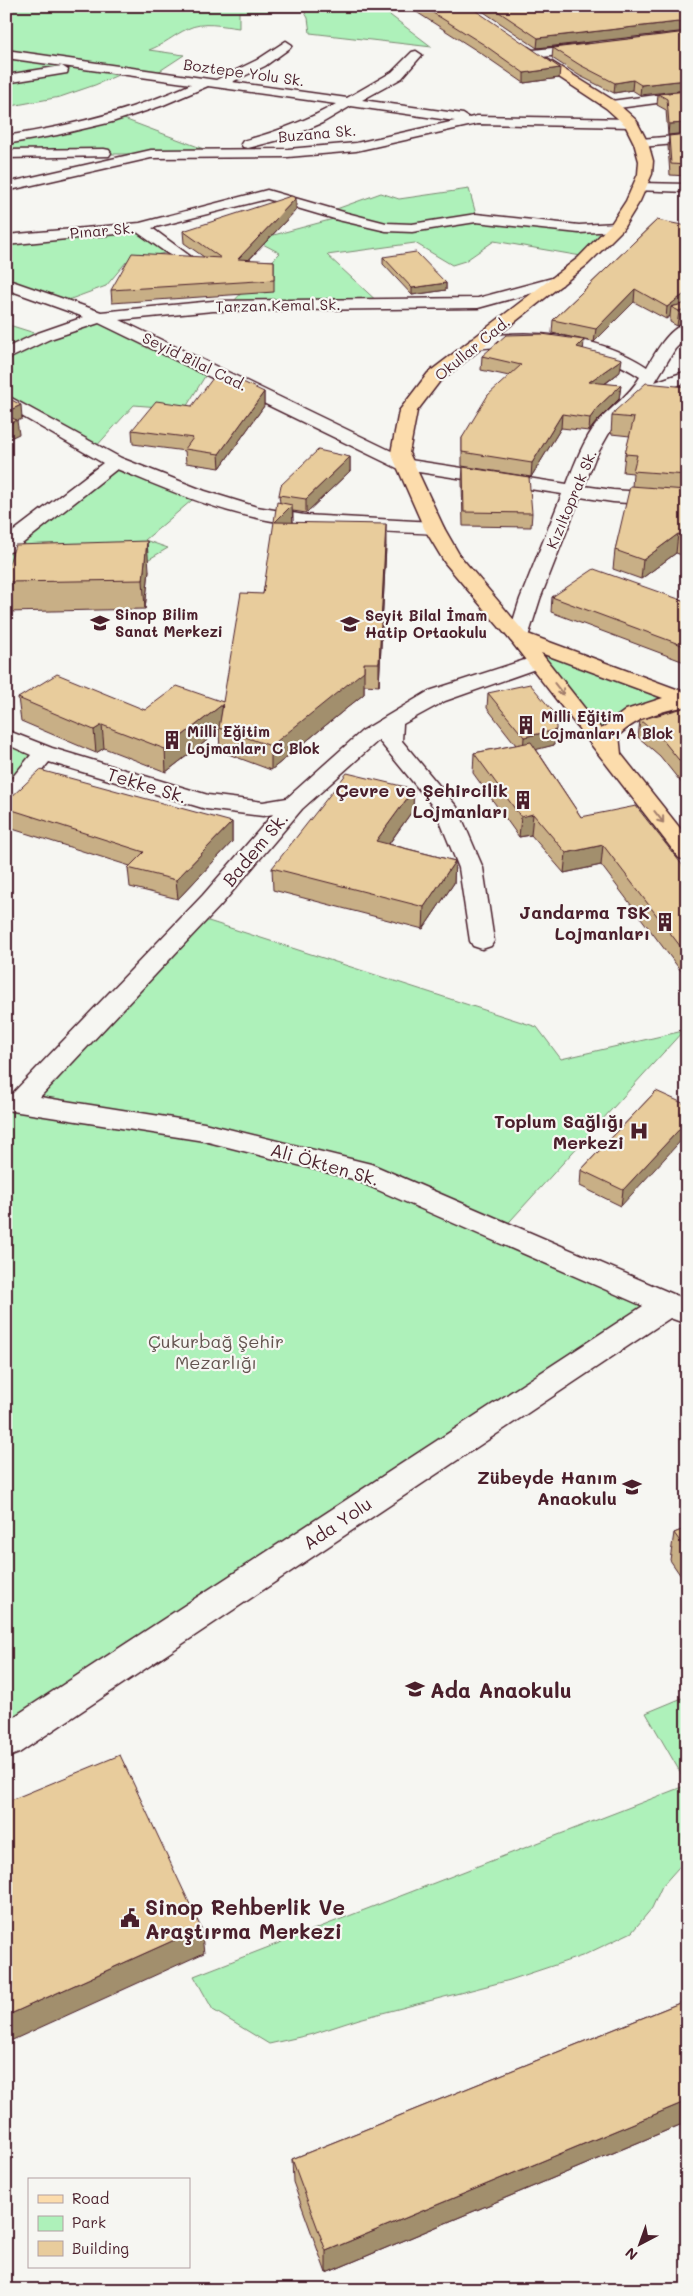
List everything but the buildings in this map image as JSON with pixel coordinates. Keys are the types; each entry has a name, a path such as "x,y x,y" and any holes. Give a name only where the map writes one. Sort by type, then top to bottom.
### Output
{"main road":[{"name":"Okullar Cad.","path":"517,44 610,105 631,122 641,143 646,161 645,174 640,187 617,227 583,261 434,377 408,411 400,453 434,528 452,559 538,662 687,853"},
{"path":"518,637 687,700"},
{"path":"610,755 608,734 620,720 647,708 687,700"}],"street":[{"path":"217,84 260,63 286,44"},
{"path":"533,54 605,46"},
{"name":"Boztepe Yolu Sk.","path":"6,54 477,120"},
{"path":"191,154 236,147 282,135 317,120 397,75 416,55"},
{"path":"6,79 86,65"},
{"path":"6,140 73,127 116,116 168,99 204,83"},
{"path":"610,105 687,95"},
{"name":"Buzana Sk.","path":"6,187 150,154 288,153 356,147 477,120 631,122"},
{"path":"641,143 687,139"},
{"path":"6,154 150,154"},
{"path":"640,187 687,188"},
{"name":"Pınar Sk.","path":"6,240 140,227 267,194 342,217 386,227 412,228 476,218 579,229 617,227"},
{"path":"140,227 193,265"},
{"name":"Tarzan Kemal Sk.","path":"6,355 44,336 100,317 213,306 274,304 442,305 478,303 556,282"},
{"name":"Seyid Bilal Cad.","path":"6,284 100,317 293,408 405,465 612,496 687,501"},
{"path":"640,393 668,346 687,328"},
{"path":"476,344 521,339 563,341 600,349 630,360 650,376"},
{"name":"Kızıltoprak Sk.","path":"518,637 530,599 586,458 605,425 640,393 687,376"},
{"path":"6,400 115,462 198,495 254,512 304,521 434,528"},
{"path":"6,547 115,462"},
{"name":"Badem Sk.","path":"13,1102 212,900 294,804 370,736 392,721 437,696 538,662"},
{"path":"392,721 391,742 404,760 446,807 471,868 482,941"},
{"name":"Tekke Sk.","path":"6,736 44,753 206,802 263,810 294,804"},
{"path":"6,800 44,753"},
{"name":"Ali Ökten Sk.","path":"13,1102 204,1132 361,1171 677,1308"},
{"name":"Ada Yolu","path":"6,1742 677,1308"}],"green space":[{"path":"6,6 378,6 432,47 310,33 308,18 304,11 239,12 239,28 199,25 182,31 149,50 184,55 152,76 125,72 60,97 6,107"},
{"path":"116,116 209,151 191,154 6,154 6,140"},
{"path":"469,189 477,218 525,224 617,227 587,257 494,241 465,261 452,265 415,243 327,255 380,304 230,305 280,253 255,240 341,217 328,212 381,193 399,199"},
{"path":"140,227 174,251 127,261 106,286 60,303 23,290 6,298 6,240"},
{"path":"100,317 210,368 185,409 134,405 93,450 6,400 6,324 44,336"},
{"path":"115,462 198,495 145,540 168,548 144,562 112,568 6,568 6,547"},
{"path":"518,637 686,700 620,721 610,755"},
{"path":"6,736 44,753 6,800"},
{"name":"Çukurbağ Şehir Mezarlığı","path":"196,917 537,1027 561,1059 683,1031 501,1231 668,1304 6,1742 6,1101"},
{"path":"687,1696 687,1784 646,1713"},
{"path":"687,1785 687,1858 662,1886 652,1908 632,1932 582,1956 510,1980 359,2019 313,2034 269,2044 213,2010 194,1976"}],"place":[{"name":"Sinop Bilim Sanat Merkezi","path":"100,623"},
{"name":"Seyit Bilal İmam Hatip Ortaokulu","path":"350,624"},
{"name":"Milli Eğitim Lojmanları A Blok","path":"526,725"},
{"name":"Milli Eğitim Lojmanları C Blok","path":"172,740"},
{"name":"Çevre ve Şehircilik Lojmanları","path":"523,800"},
{"name":"Jandarma TSK Lojmanları","path":"665,922"},
{"name":"Toplum Sağlığı Merkezi","path":"639,1131"},
{"name":"Zübeyde Hanım Anaokulu","path":"632,1487"},
{"name":"Ada Anaokulu","path":"415,1689"},
{"name":"Sinop Rehberlik Ve Araştırma Merkezi","path":"130,1918"}]}
